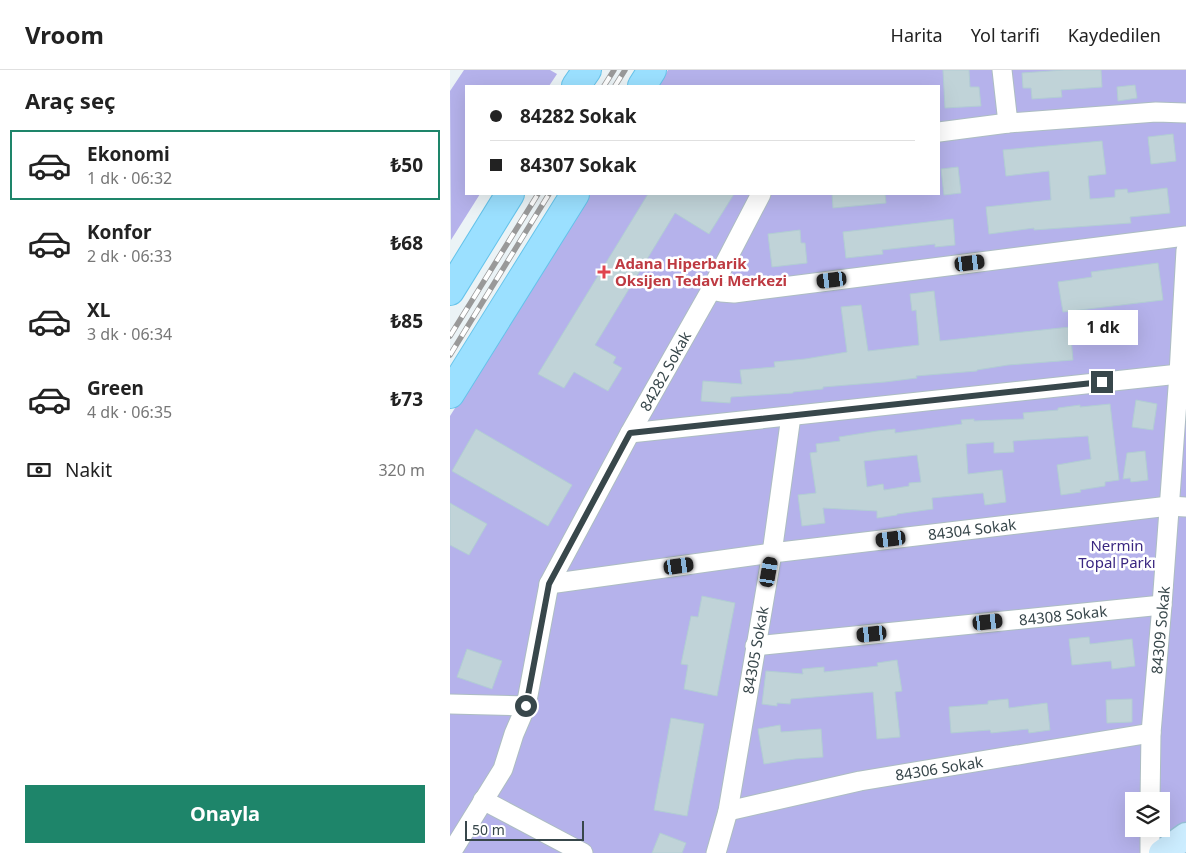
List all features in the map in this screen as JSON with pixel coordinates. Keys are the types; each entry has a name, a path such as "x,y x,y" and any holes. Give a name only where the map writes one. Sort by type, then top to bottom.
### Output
{"main road":[{"path":"577,85 586,70"},
{"path":"453,278 509,195"},
{"path":"450,394 574,195"}],"street":[{"path":"1002,70 1008,123"},
{"path":"940,132 1008,123 1156,112 1186,113"},
{"name":"84282 Sokak","path":"451,853 503,769 514,734 526,706 549,584 760,195"},
{"path":"710,290 734,292 1186,236"},
{"name":"84309 Sokak","path":"1150,792 1151,733 1162,605 1177,507 1179,374 1186,250"},
{"path":"630,433 1179,374"},
{"name":"84305 Sokak","path":"716,853 728,811 772,553 791,416"},
{"name":"84304 Sokak","path":"549,584 772,553 1177,507"},
{"name":"84308 Sokak","path":"755,646 1162,605"},
{"path":"450,704 526,706"},
{"name":"84306 Sokak","path":"728,811 860,781 1151,733"},
{"path":"484,800 583,853"},
{"path":"1162,853 1186,836"},
{"path":"1150,837 1150,853"}],"green space":[{"path":"464,70 550,70 557,74 550,85 465,85 465,195 479,195 451,240 450,91"},
{"name":"Nermin Topal Parkı","path":"668,70 1186,70 1186,853 450,853 450,416 589,195 940,195 940,85 659,85"}],"building":[{"path":"943,70 969,70 970,87 979,87 981,106 945,108"},
{"path":"1101,70 1102,87 1061,90 1062,97 1032,99 1031,88 1023,88 1022,73"},
{"path":"1135,85 1137,98 1118,101 1117,87"},
{"path":"1173,134 1176,161 1151,164 1148,137"},
{"path":"1102,141 1106,174 1088,176 1090,199 1115,197 1115,190 1127,189 1128,193 1167,188 1170,213 1130,217 1131,223 1034,230 1034,228 989,234 986,207 1051,200 1049,171 1006,176 1003,150"},
{"path":"958,167 961,193 944,195 941,169"},
{"path":"647,195 733,195 709,234 675,213 595,345 616,357 613,363 622,368 608,391 574,372 564,388 538,374"},
{"path":"832,195 885,195 886,203 833,208"},
{"path":"953,219 955,245 935,247 935,244 882,250 883,254 846,258 843,232"},
{"path":"800,230 801,243 805,243 807,263 772,267 768,234"},
{"path":"1158,263 1163,300 1063,312 1058,282 1092,277 1091,272"},
{"path":"934,291 940,341 1070,327 1073,360 1008,365 977,371 916,376 917,378 885,382 823,387 823,389 793,393 731,397 730,403 701,401 703,381 742,384 740,370 775,367 774,362 847,352 841,307 861,305 868,351 919,345 916,310 912,311 910,294"},
{"path":"1136,400 1157,404 1153,430 1132,427"},
{"path":"1110,404 1119,480 1105,482 1105,486 1061,495 1057,465 1091,459 1088,436 1013,441 1014,452 994,453 994,442 966,444 968,474 1002,470 1006,502 985,505 983,493 932,498 933,509 877,518 877,511 823,508 825,523 802,526 798,495 816,493 810,453 817,452 816,444 840,441 839,437 877,431 895,429 895,433 962,424 961,420 1024,419 1023,413 1058,410 1058,408 1080,405 1080,407","holes":["917,455 921,482 909,483 909,486 884,490 883,484 867,487 864,461"]},
{"path":"476,429 572,485 548,526 452,471"},
{"path":"1145,451 1148,480 1131,482 1130,478 1123,479 1127,453"},
{"path":"450,503 487,524 469,555 450,545"},
{"path":"702,596 735,603 717,696 684,689 688,665 681,664 691,616 698,617"},
{"path":"1089,637 1090,644 1132,639 1135,666 1112,669 1111,661 1072,665 1069,639"},
{"path":"467,649 502,661 492,689 457,677"},
{"path":"897,660 902,691 895,692 900,737 877,739 873,692 791,699 790,704 777,703 777,706 762,704 766,671 803,674 802,669 824,667 824,672 878,666 877,663"},
{"path":"1008,699 1009,708 1047,703 1050,730 1029,733 1028,729 991,733 990,730 951,733 949,707 988,704 988,701"},
{"path":"1132,699 1132,722 1107,723 1106,700"},
{"path":"671,718 704,724 687,816 654,810"},
{"path":"780,725 781,732 821,729 823,757 764,764 758,729"},
{"path":"660,833 686,843 682,853 652,853"}],"railway":[{"path":"605,85 614,70"},
{"path":"616,85 625,70"},
{"path":"450,336 537,195"},
{"path":"450,355 548,195"}],"place":[{"name":"Adana Hiperbarik Oksijen Tedavi Merkezi","path":"604,272"}],"route":[{"path":"526,706 549,584 630,433 1102,382"}]}
